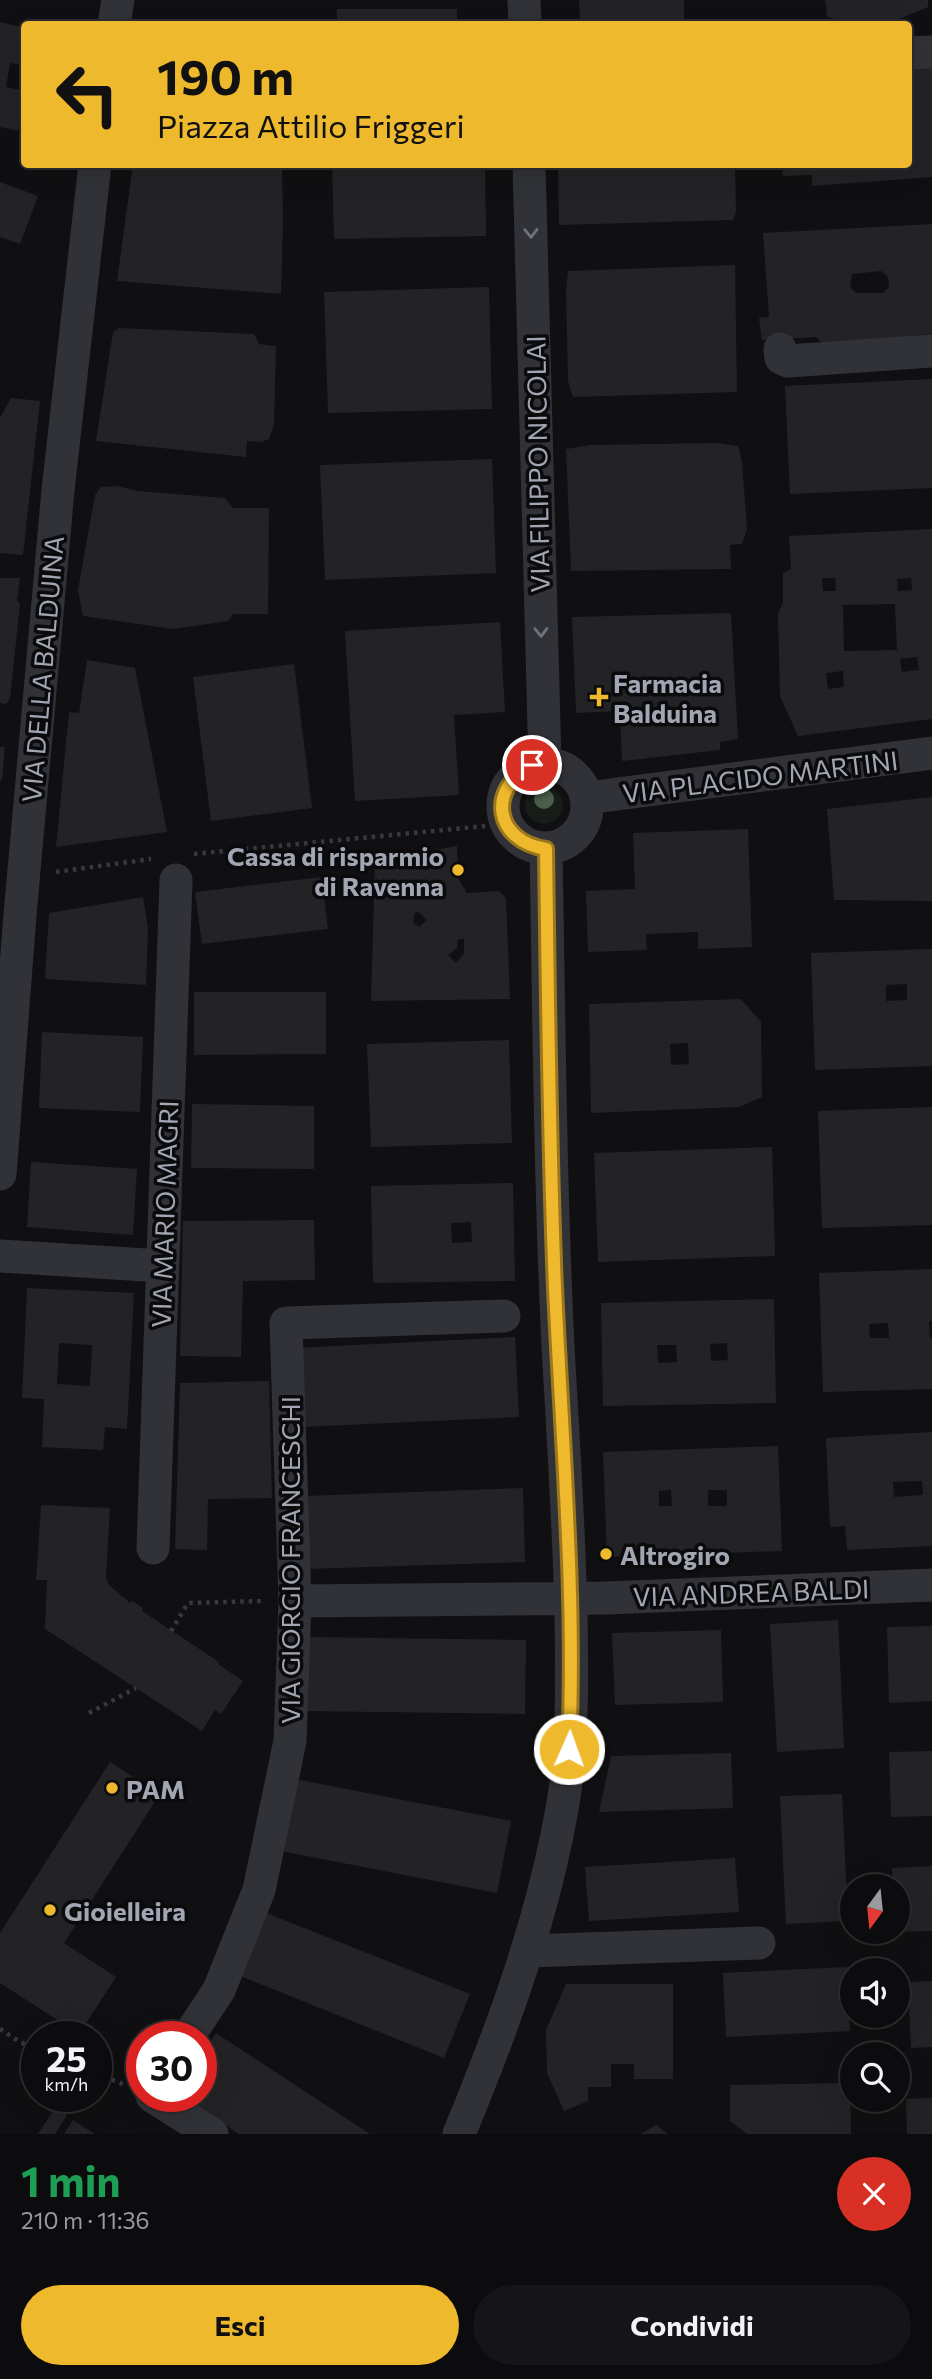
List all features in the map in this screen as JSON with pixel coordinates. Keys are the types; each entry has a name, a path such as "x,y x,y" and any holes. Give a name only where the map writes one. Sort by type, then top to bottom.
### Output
{"street":[{"path":"114,21 118,0"},
{"path":"524,0 524,21"},
{"path":"912,53 932,52"},
{"name":"VIA DELLA BALDUINA","path":"0,1174 23,876 58,490 95,168"},
{"name":"VIA FILIPPO NICOLAI","path":"529,168 545,764"},
{"path":"780,349 781,358 788,361 932,351"},
{"name":"VIA PLACIDO MARTINI","path":"587,798 932,753"},
{"path":"532,765 560,766 573,774 582,785 587,798 587,813 582,827 573,838 561,846 546,849 521,841 506,824 502,808 510,781 532,765"},
{"path":"459,2134 528,1951 564,1797 569,1749 572,1685 570,1599 555,1287 546,849"},
{"name":"VIA MARIO MAGRI","path":"153,1548 175,864"},
{"path":"0,1256 162,1266"},
{"name":"VIA GIORGIO FRANCESCHI","path":"199,2021 219,1990 259,1890 290,1741 295,1601 286,1322 504,1316"},
{"name":"VIA ANDREA BALDI","path":"295,1601 570,1599 932,1585"},
{"path":"528,1951 760,1943"},
{"path":"175,2112 212,2134"}],"path":[{"path":"23,876 175,864 506,824"},
{"path":"172,1631 188,1603 295,1601"},
{"path":"89,1713 136,1688"},
{"path":"0,2029 21,2042"}],"shaded area":[{"path":"544,786 558,791 563,805 558,819 544,824 530,819 525,805 530,791"}],"building":[{"path":"579,0 684,0 684,21 580,21"},
{"path":"825,0 928,0 928,7 894,21 844,21 827,17"},
{"path":"337,9 457,9 457,21 337,21"},
{"path":"0,22 21,27 21,65 10,63 6,87 21,90 21,111 18,131 0,127"},
{"path":"932,62 932,177 812,186 812,175 783,176 782,168 912,168 912,64"},
{"path":"132,168 282,168 281,294 117,281"},
{"path":"332,168 485,168 486,236 334,239"},
{"path":"558,168 735,168 736,211 733,220 559,225"},
{"path":"0,182 38,196 20,244 0,237"},
{"path":"932,224 932,334 914,335 914,338 822,343 816,337 762,340 759,318 769,317 763,233","holes":["881,271 888,277 889,287 883,293 856,293 850,287 852,274"]},
{"path":"735,265 737,392 573,397 568,381 568,271"},
{"path":"489,287 492,409 328,413 324,292"},
{"path":"119,328 254,334 259,344 276,346 274,424 269,439 261,442 247,441 246,457 96,441 113,332"},
{"path":"932,379 932,488 790,494 785,386"},
{"path":"11,398 40,401 23,555 0,553 0,418"},
{"path":"717,443 738,446 742,462 747,529 742,544 730,545 731,569 571,571 566,449 591,445"},
{"path":"492,459 496,573 325,580 320,465"},
{"path":"117,486 138,491 225,498 233,508 269,508 268,614 233,614 228,621 173,629 83,616 78,590 95,495 101,487"},
{"path":"932,529 932,719 798,736 780,696 778,614 783,602 783,573 791,569 789,536","holes":["822,578 835,578 836,591 823,591","911,578 912,590 898,591 897,579","895,604 897,650 844,651 843,605","917,657 919,670 902,672 900,659","843,671 844,687 828,689 826,673"]},
{"path":"0,578 20,578 17,600 20,604 10,698 6,704 0,703"},
{"path":"731,613 738,739 720,742 720,750 622,761 620,711 576,713 572,617"},
{"path":"500,622 505,712 454,715 459,795 355,801 345,631"},
{"path":"87,660 135,668 167,832 56,847 69,712 79,713"},
{"path":"294,664 312,808 211,821 193,677"},
{"path":"0,747 5,747 2,780 0,780"},
{"path":"932,797 932,901 834,900 827,809"},
{"path":"748,829 752,947 698,949 698,932 646,934 647,950 588,952 586,891 635,889 633,833"},
{"path":"457,846 458,878 467,893 499,891 506,898 510,999 371,1001 375,860","holes":["417,911 427,920 419,927 413,922","458,939 464,939 464,954 456,963 448,955 457,948"]},
{"path":"322,877 328,929 202,944 195,892"},
{"path":"143,897 148,928 146,985 45,979 49,913"},
{"path":"932,949 932,1066 815,1070 811,953","holes":["907,984 907,1000 886,1001 886,985"]},
{"path":"194,992 326,992 326,1054 194,1055"},
{"path":"741,999 761,1022 762,1097 739,1107 591,1113 589,1004","holes":["688,1043 689,1064 671,1065 670,1044"]},
{"path":"42,1032 143,1037 140,1112 39,1108"},
{"path":"509,1040 512,1143 371,1147 367,1044"},
{"path":"192,1104 314,1106 314,1169 191,1168"},
{"path":"932,1107 932,1225 822,1228 818,1111"},
{"path":"772,1147 775,1256 598,1262 594,1153"},
{"path":"31,1162 137,1169 133,1235 27,1227"},
{"path":"513,1183 515,1281 373,1283 371,1186","holes":["471,1222 472,1242 452,1243 451,1223"]},
{"path":"314,1220 315,1280 243,1281 241,1357 180,1356 183,1221"},
{"path":"932,1269 932,1321 929,1321 930,1338 932,1337 932,1389 823,1392 819,1273","holes":["888,1323 889,1338 870,1338 869,1324"]},
{"path":"27,1288 134,1293 127,1429 105,1427 103,1450 42,1447 44,1399 22,1398","holes":["59,1343 92,1345 90,1386 57,1384"]},
{"path":"774,1299 776,1403 603,1406 601,1303","holes":["727,1343 728,1360 711,1361 710,1344","657,1345 676,1345 677,1362 658,1363"]},
{"path":"515,1337 519,1417 301,1427 296,1348"},
{"path":"269,1381 272,1498 208,1499 207,1550 175,1549 180,1383"},
{"path":"932,1432 932,1546 847,1550 845,1526 830,1527 826,1438","holes":["922,1481 923,1495 894,1497 893,1482"]},
{"path":"778,1446 782,1551 607,1557 603,1452","holes":["671,1490 672,1506 659,1506 659,1491","708,1490 727,1490 727,1506 708,1506"]},
{"path":"523,1488 525,1562 306,1569 304,1496"},
{"path":"41,1505 110,1508 106,1577 109,1585 130,1603 132,1601 143,1608 142,1611 243,1681 221,1714 215,1710 202,1731 45,1629 47,1580 36,1580"},
{"path":"838,1620 844,1748 777,1752 770,1624"},
{"path":"932,1626 932,1701 889,1703 887,1627"},
{"path":"721,1630 723,1702 615,1705 612,1633"},
{"path":"306,1637 526,1640 525,1714 305,1711"},
{"path":"932,1751 932,1816 891,1817 889,1752"},
{"path":"731,1753 733,1808 599,1812 611,1756"},
{"name":"Gioielleira","path":"110,1762 160,1794 64,1943 116,1977 87,2021 59,2021 0,1983 0,1933"},
{"path":"295,1779 511,1821 497,1893 281,1851"},
{"path":"842,1794 846,1874 840,1874 840,1921 786,1924 780,1796"},
{"path":"735,1858 739,1912 589,1921 585,1867"},
{"path":"932,1866 932,1931 910,1932 910,1874 892,1874 892,1868"},
{"path":"264,1912 470,1994 444,2058 238,1975"},
{"path":"840,1967 840,2028 850,2028 850,2031 726,2037 723,1973"},
{"path":"932,1981 932,2047 911,2048 910,1982"},
{"path":"566,1984 673,1984 673,2079 634,2079 634,2064 611,2064 611,2087 588,2087 588,2101 564,2111 547,2073 546,2030"},
{"path":"217,2034 370,2134 239,2134 206,2112 217,2112"},
{"path":"840,2083 840,2112 851,2112 851,2134 747,2134 730,2121 730,2085"},
{"path":"932,2098 932,2134 907,2134 906,2112 910,2112 910,2099"},
{"path":"52,2112 67,2115 55,2134 38,2134"},
{"path":"73,2120 95,2134 64,2134"},
{"path":"656,2125 668,2134 641,2134"}],"place":[{"name":"Farmacia Balduina","path":"599,697"},
{"name":"Cassa di risparmio di Ravenna","path":"458,870"},
{"name":"Altrogiro","path":"606,1554"},
{"name":"PAM","path":"112,1788"},
{"name":"Gioielleira","path":"50,1910"}],"route":[{"path":"532,765 510,781 502,808 511,832 533,847 546,849 555,1287 569,1559 572,1685 569,1749"}]}
